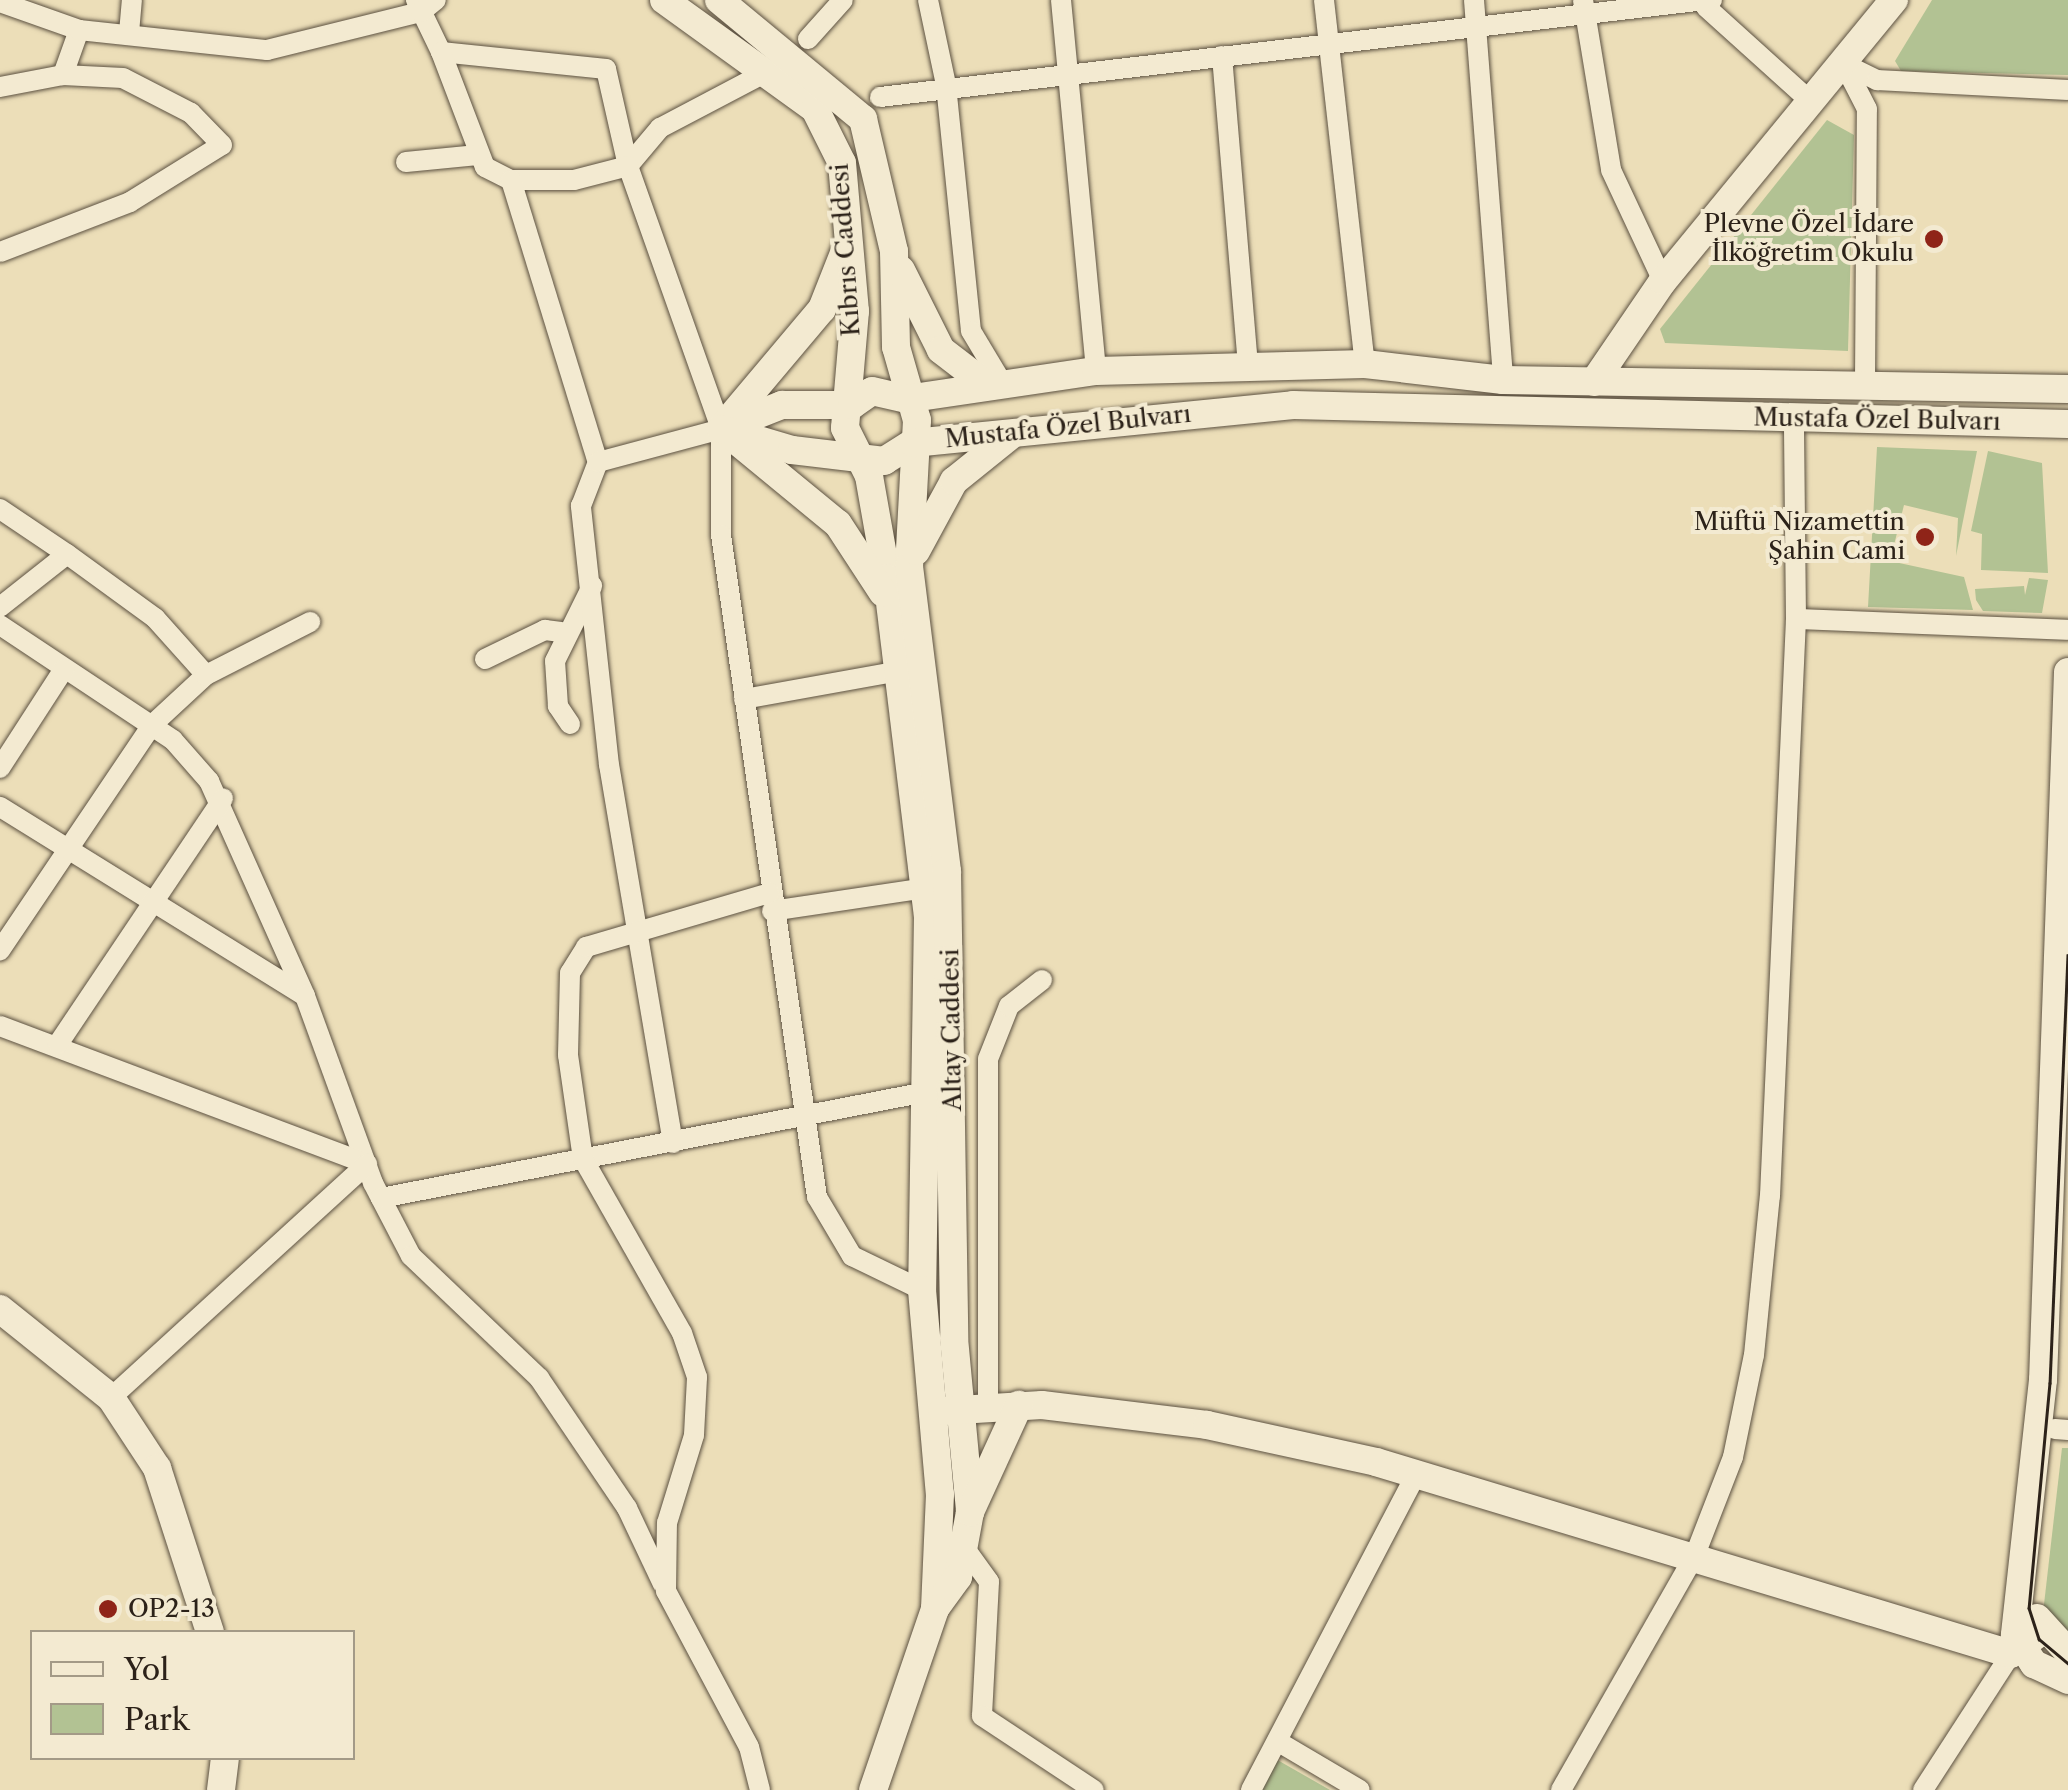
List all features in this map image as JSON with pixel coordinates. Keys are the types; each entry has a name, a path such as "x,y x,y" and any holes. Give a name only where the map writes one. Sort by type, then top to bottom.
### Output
{"main road":[{"name":"Kıbrıs Caddesi","path":"664,0 766,72 832,130 850,240 852,404"},
{"name":"Kıbrıs Caddesi","path":"718,0 864,120 894,251 906,399"},
{"path":"1594,382 1663,281 1894,0"},
{"path":"850,240 812,324 721,429 838,524 890,604"},
{"path":"894,251 941,350 992,382"},
{"name":"Mustafa Özel Bulvarı","path":"721,429 782,406 852,404 884,389 906,399 992,382 1096,370 1365,364 1503,380 1866,381 2068,388"},
{"path":"906,399 917,420 913,443"},
{"path":"852,404 845,428 863,456"},
{"name":"Mustafa Özel Bulvarı","path":"721,429 792,450 897,458 913,443 1292,405 2068,424"},
{"path":"910,566 954,481 1016,432"},
{"name":"Altay Caddesi","path":"873,1790 935,1609 966,1550 974,1407 947,871 910,566 913,443"},
{"name":"Altay Caddesi","path":"863,456 890,604 925,888 931,1091 922,1290 926,1413 940,1494 935,1609"},
{"path":"2068,672 2044,1380 2015,1636 2068,1680"},
{"path":"2026,1645 2035,1612 2062,1430 2068,1154"},
{"path":"0,1309 111,1398 158,1468 209,1630"},
{"path":"970,1512 1019,1405"},
{"path":"926,1413 1019,1405 1206,1425 1416,1474 1695,1555 2026,1645 2068,1652"},
{"path":"221,1790 225,1760"}],"street":[{"path":"130,33 132,0"},
{"path":"808,40 843,0"},
{"path":"928,0 946,85 970,332 992,382"},
{"path":"1062,0 1072,72 1096,370"},
{"path":"1324,0 1365,364"},
{"path":"1474,0 1503,380"},
{"path":"0,2 79,30 268,50 424,4 478,155 511,180 598,462 581,506 636,927 673,1143"},
{"path":"880,97 946,85 1476,26 1583,5 1708,2 1812,102"},
{"path":"1583,5 1611,170 1663,281"},
{"path":"63,75 79,30"},
{"path":"441,52 606,69 628,166 721,429 721,534 798,1118 817,1197 852,1256 922,1290"},
{"path":"1222,56 1248,367"},
{"path":"1844,64 1877,80 2068,90"},
{"path":"1844,64 1867,109 1866,381"},
{"path":"511,180 628,166 660,128 766,72"},
{"path":"0,87 63,75 123,78 191,114 222,145 130,202 0,252"},
{"path":"406,162 478,155"},
{"path":"1561,1790 1695,1555 1733,1458 1764,1282 1796,620 1794,418"},
{"path":"598,462 721,429"},
{"path":"0,510 155,618 206,676"},
{"path":"0,607 66,554"},
{"path":"570,724 558,706 562,632 592,586"},
{"path":"1796,620 2068,630"},
{"path":"0,950 152,725 206,676 310,622"},
{"path":"0,625 152,725 223,798 305,996 381,1198 442,1294 539,1378 574,1424 749,1747 760,1790"},
{"path":"485,659 544,630 562,632"},
{"path":"0,768 64,669"},
{"path":"744,699 899,671"},
{"path":"58,1044 156,906 223,798"},
{"path":"0,807 305,996"},
{"path":"666,1590 667,1523 694,1435 696,1377 682,1333 583,1159 568,1055 570,973 586,947 636,927 770,902 925,888"},
{"path":"974,1407 988,1059 1009,1006 1042,980"},
{"path":"0,1026 58,1044 366,1164"},
{"path":"381,1198 931,1091"},
{"path":"111,1398 366,1164"},
{"path":"1252,1790 1416,1474"},
{"path":"966,1550 989,1582 982,1716 1094,1790"},
{"path":"1924,1790 2026,1645"},
{"path":"1277,1741 1360,1790"}],"green space":[{"path":"1932,0 2068,0 2068,75 1901,71 1895,61"},
{"path":"1827,120 1854,135 1848,351 1665,343 1660,329"},
{"path":"1877,447 1977,451 1956,556 1958,518 1904,505 1890,561 1964,577 1973,610 1868,607"},
{"path":"1988,451 2042,463 2048,573 1981,570 1982,534 1971,531"},
{"path":"2029,578 2048,580 2042,613 1983,611 1976,600 1975,589 2024,586 2025,595"},
{"path":"2062,1448 2068,1448 2068,1644 2043,1613"},
{"path":"1274,1758 1330,1790 1255,1790"}],"tram line":[{"path":"2068,955 2050,1383 2029,1608 2039,1639 2068,1663"}],"place":[{"name":"Plevne Özel İdare İlköğretim Okulu","path":"1934,239"},
{"name":"Müftü Nizamettin Şahin Cami","path":"1925,537"},
{"name":"OP2-13","path":"108,1609"}]}
